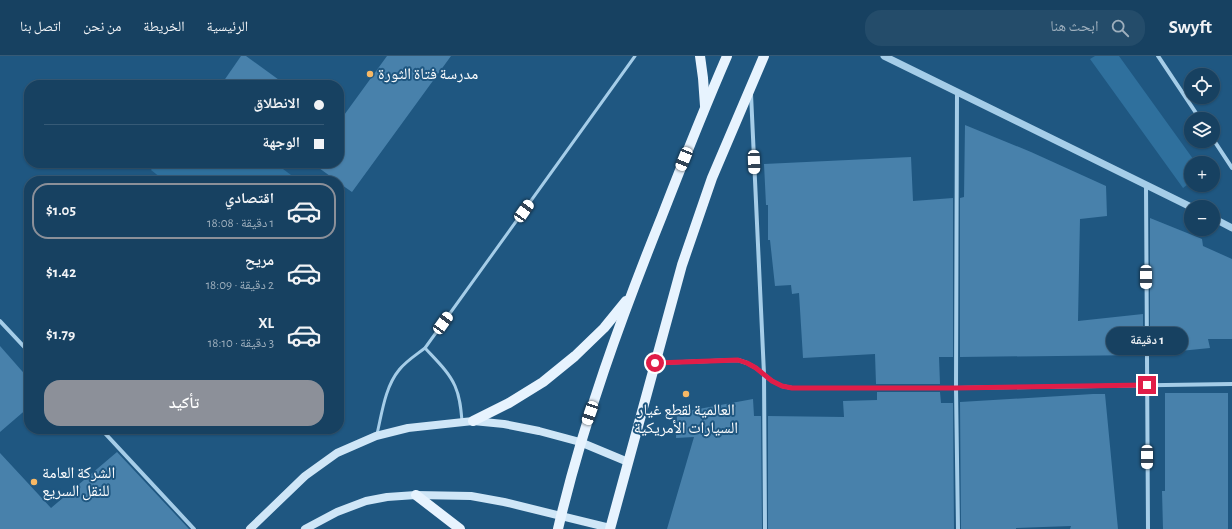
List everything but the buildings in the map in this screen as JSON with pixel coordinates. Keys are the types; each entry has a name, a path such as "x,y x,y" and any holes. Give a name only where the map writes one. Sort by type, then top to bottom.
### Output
{"main road":[{"path":"700,56 704,78 705,108"},
{"path":"558,529 580,442 630,296 727,56"},
{"path":"305,529 337,512 366,502 387,497 416,495 471,496 562,515 610,528 682,265 712,178 764,56"},
{"path":"468,422 509,404 543,382 575,356 599,332 630,296"},
{"path":"250,529 305,476 337,453 376,436 408,428 468,422 504,424 539,431 580,442 628,462"},
{"path":"416,495 460,529"}],"street":[{"path":"884,56 1184,203"},
{"path":"1158,56 1195,112"},
{"path":"751,86 764,374 765,529"},
{"path":"957,93 956,388 958,529"},
{"path":"1219,148 1232,168"},
{"path":"1146,184 1148,529"},
{"path":"1220,222 1232,228"},
{"path":"0,321 24,347"},
{"path":"655,363 738,360 764,374 772,381 782,386 792,388 956,388 1232,384"},
{"path":"106,434 194,529"}],"lane":[{"path":"376,436 384,402 389,388 399,370 425,348 635,56"},
{"path":"425,348 446,371 455,386 468,422"}],"shaded area":[{"path":"1095,56 1119,56 1191,156 1184,156 1183,188 1090,59"},
{"path":"152,168 282,168 292,176 159,176 151,170"}],"place":[{"name":"مدرسة فتاة الثورة","path":"370,74"},
{"name":"العالمية لقطع غيار السيارات الأمريكية","path":"686,394"},
{"name":"الشركة العامة للنقل السريع","path":"34,482"}],"route":[{"path":"655,363 738,360 756,368 772,381 782,386 792,388 956,388 1147,385"}]}
